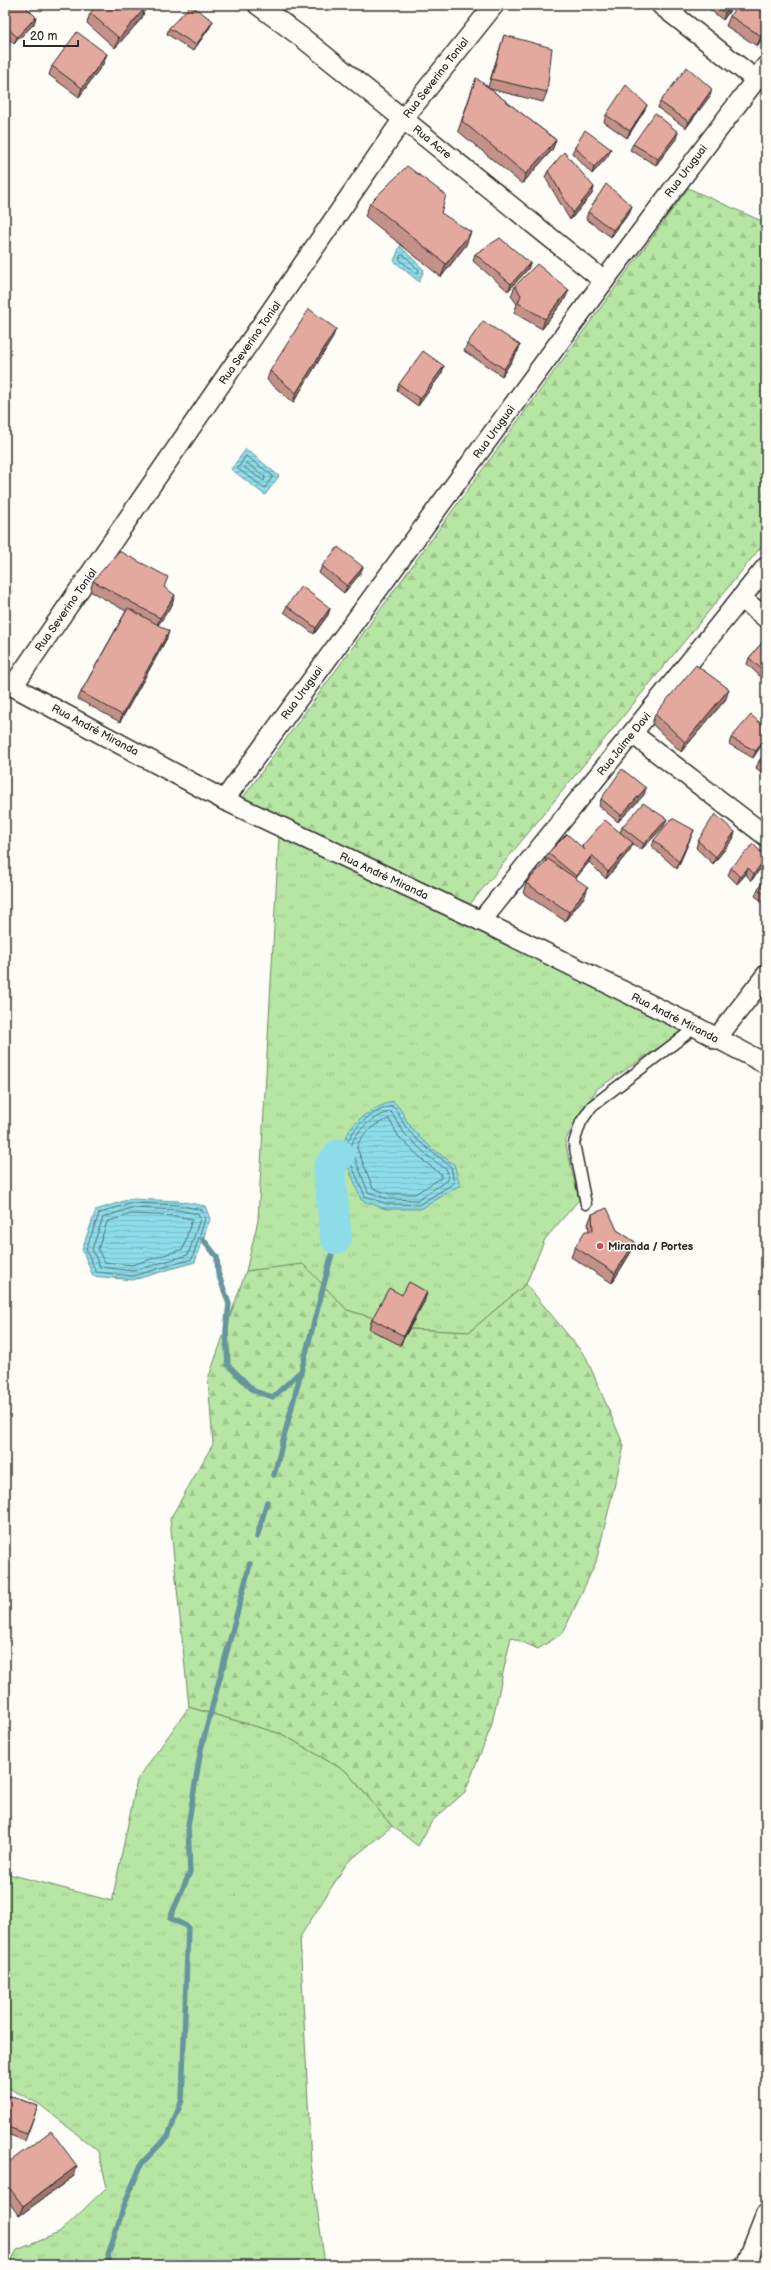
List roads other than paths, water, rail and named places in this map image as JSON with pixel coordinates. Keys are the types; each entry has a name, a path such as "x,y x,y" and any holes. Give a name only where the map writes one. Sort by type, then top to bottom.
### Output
{"street":[{"name":"Rua Acre","path":"258,5 304,39 604,281"},
{"name":"Rua Severino Tonial","path":"9,684 403,119 494,5"},
{"path":"661,5 761,72"},
{"name":"Rua Uruguai","path":"224,800 604,281 761,72"},
{"name":"Rua Jaime Davi","path":"481,921 766,567"},
{"path":"741,598 766,618"},
{"name":"Rua André Miranda","path":"9,684 224,800 481,921 696,1027 716,1039 766,1064"},
{"path":"633,734 766,836"},
{"path":"716,1039 766,975"},
{"path":"746,2265 766,2214"}],"lane":[{"path":"586,1204 574,1143 581,1122 592,1106 696,1027"}],"water":[{"path":"400,246 424,270 419,282 394,261"},
{"path":"246,449 279,476 265,495 231,469"},
{"path":"393,1101 399,1107 411,1127 420,1138 454,1164 460,1185 421,1209 386,1209 361,1200 344,1154 339,1155 347,1135 358,1120 382,1105"},
{"path":"130,1199 179,1201 205,1206 210,1219 195,1262 133,1280 93,1276 82,1249 96,1210"}],"waterway":[{"path":"336,1238 329,1168 339,1155"},
{"path":"274,1475 336,1238"},
{"path":"203,1239 217,1257 218,1273 229,1304 226,1330 228,1365 254,1391 273,1397 301,1371"},
{"path":"257,1537 267,1502"},
{"path":"110,2265 108,2255 126,2200 142,2163 168,2136 182,2100 188,1927 170,1918 190,1872 188,1826 201,1749 250,1564"}],"place":[{"name":"Miranda / Portes","path":"600,1246"}]}
